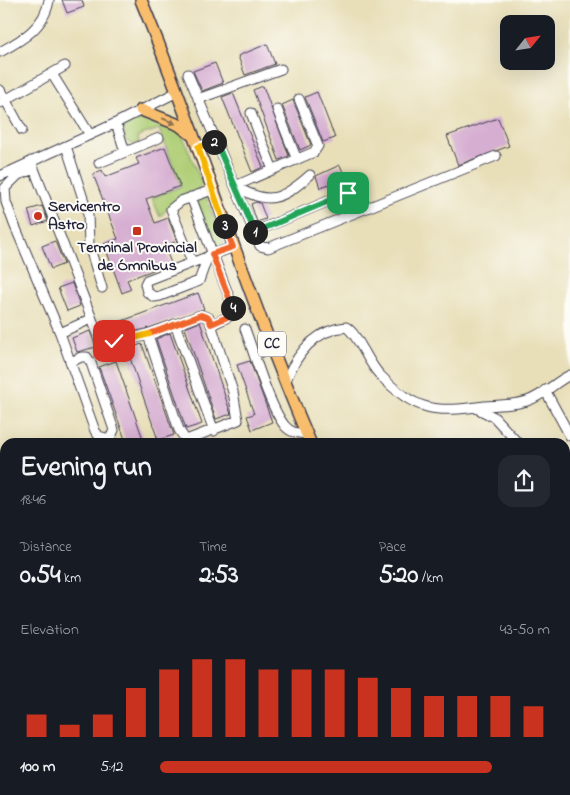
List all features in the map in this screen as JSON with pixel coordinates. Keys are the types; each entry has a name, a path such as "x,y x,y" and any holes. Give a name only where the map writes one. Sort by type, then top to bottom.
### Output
{"main road":[{"name":"CC","path":"141,0 177,92 233,247 308,438"},
{"path":"141,110 179,125 195,142"}],"street":[{"path":"0,52 26,38 43,20 49,0"},
{"path":"2,102 65,66"},
{"path":"198,98 282,69"},
{"path":"52,74 90,135"},
{"path":"188,74 260,246 268,248 496,156"},
{"path":"0,90 2,102 22,130"},
{"path":"106,438 99,436 95,431 60,333 6,202 5,188 18,175 66,146 177,92"},
{"path":"234,186 314,152 318,146 299,99"},
{"path":"277,109 298,160"},
{"path":"251,113 273,170"},
{"path":"116,123 125,152"},
{"path":"99,164 159,138"},
{"path":"195,142 216,142"},
{"path":"66,146 88,214 89,245 102,288"},
{"path":"0,176 33,165"},
{"path":"33,165 91,319 98,332 114,341 121,342 148,335 201,315 209,318 238,412 238,420 192,438"},
{"path":"234,186 252,197 269,198 286,194 310,175"},
{"path":"192,262 171,209 176,204 191,197 212,190"},
{"path":"254,232 348,193"},
{"path":"191,197 210,255 233,307 232,315 211,324"},
{"path":"210,255 199,281 160,296 154,297 147,292 145,284 147,280 210,255 233,247"},
{"path":"60,333 91,319"},
{"path":"175,324 214,431"},
{"path":"286,380 302,349 312,341 339,328 346,327 356,336 364,355 377,372 411,402 425,408 440,410 476,408 528,401 570,375"},
{"path":"245,329 276,413 286,427 308,438"},
{"path":"148,335 181,436 186,438"},
{"path":"254,355 272,347"},
{"path":"71,362 81,357 86,358 91,363 114,430 110,438"},
{"path":"545,390 570,436"},
{"path":"476,408 494,417 512,438"}],"green space":[{"path":"142,117 176,128 182,134 202,184 199,189 176,199 160,217 152,198 181,186 159,129 138,136 139,142 134,145 125,140 123,126"},
{"path":"206,197 224,244 217,247 212,243 197,202"}],"building":[{"path":"62,0 82,0 84,7 67,13"},
{"path":"267,44 275,64 245,75 238,56"},
{"path":"215,63 223,83 202,91 193,71"},
{"path":"263,86 289,156 279,160 253,90"},
{"path":"317,92 335,138 323,142 305,97"},
{"path":"233,93 263,167 252,172 222,97"},
{"path":"293,100 311,145 300,150 282,105"},
{"path":"498,118 509,146 458,165 447,136"},
{"name":"Terminal Provincial de Ómnibus","path":"165,147 180,186 146,199 155,223 168,218 177,241 164,246 171,263 127,280 131,289 122,293 104,244 118,239 93,174 102,170 105,177 139,164 136,158"},
{"path":"340,165 345,177 320,188 316,176"},
{"path":"260,203 266,219 257,222 251,204"},
{"path":"42,206 48,221 33,226 28,210"},
{"path":"55,241 64,264 51,269 42,246"},
{"path":"72,283 80,306 67,311 58,288"},
{"path":"198,293 204,309 146,329 123,334 119,322"},
{"path":"200,322 231,414 216,419 185,328"},
{"path":"90,331 96,347 77,352 72,338"},
{"path":"170,333 202,424 186,429 156,339"},
{"path":"142,344 174,435 157,438 127,349"},
{"path":"116,361 143,438 125,438 99,367"},
{"path":"250,361 272,422 252,430 247,416 254,414 237,365"}],"place":[{"name":"Servicentro Astro","path":"38,216"},
{"name":"Terminal Provincial de Ómnibus","path":"137,231"}],"route":[{"path":"114,341 121,342 148,335 201,315 206,315 211,324 232,315 233,307 212,254 233,247 198,147 216,142 254,232 348,193"}]}
